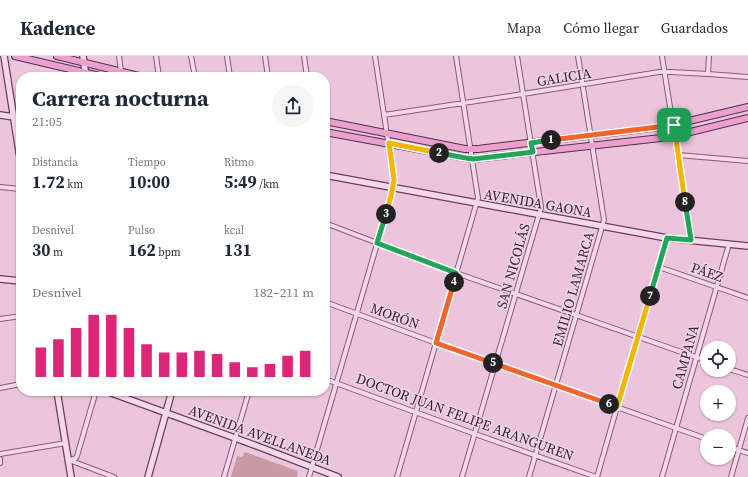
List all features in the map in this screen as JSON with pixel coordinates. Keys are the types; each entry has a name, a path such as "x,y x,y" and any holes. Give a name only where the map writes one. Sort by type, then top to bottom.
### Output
{"main road":[{"path":"4,56 16,130"},
{"path":"16,56 75,72"},
{"path":"57,56 83,59 125,72"},
{"path":"83,59 85,72"},
{"path":"330,122 471,149 674,125 748,107"},
{"path":"0,115 14,117"},
{"path":"330,133 473,159 675,136 748,118"},
{"name":"AVENIDA GAONA","path":"330,176 667,238 748,246"},
{"path":"0,279 16,281"},
{"path":"59,396 71,477"},
{"name":"AVENIDA AVELLANEDA","path":"120,396 338,477"},
{"path":"148,477 171,396"}],"street":[{"path":"119,56 121,71"},
{"path":"156,56 158,72"},
{"path":"191,56 194,72"},
{"path":"227,56 229,72"},
{"path":"265,56 267,72"},
{"path":"304,56 306,72"},
{"path":"309,477 393,188 394,180 389,143 375,56"},
{"path":"397,477 477,204 478,195 473,159 456,56"},
{"name":"SAN NICOLÁS","path":"462,477 540,215 541,207 517,56"},
{"name":"EMILIO LAMARCA","path":"529,477 604,217 578,56"},
{"path":"662,56 691,240"},
{"path":"708,74 709,56"},
{"name":"GALICIA","path":"384,115 665,72 748,77"},
{"path":"678,155 748,160"},
{"path":"0,187 16,189"},
{"path":"330,226 456,273 700,359"},
{"path":"597,477 637,336 667,238"},
{"name":"CAMPANA","path":"662,477 729,244"},
{"name":"PÁEZ","path":"659,267 748,298"},
{"name":"MORÓN","path":"330,304 700,437"},
{"path":"0,319 16,317"},
{"path":"736,371 748,375"},
{"name":"DOCTOR JUAN FELIPE ARANGUREN","path":"330,381 415,413 597,477"},
{"path":"0,388 16,385"},
{"path":"68,460 77,456 95,396"},
{"path":"224,477 248,396"},
{"path":"731,477 748,418"},
{"path":"0,454 66,444"},
{"path":"738,450 748,454"},
{"path":"0,459 0,464"},
{"path":"68,460 114,477"}],"shaded area":[{"path":"245,452 298,471 298,477 231,477 237,456 243,456"}],"route":[{"path":"674,125 691,240 667,238 617,407 436,343 456,273 377,243 391,196 394,180 389,143 466,158 477,158 533,152 531,143 674,125"}]}
